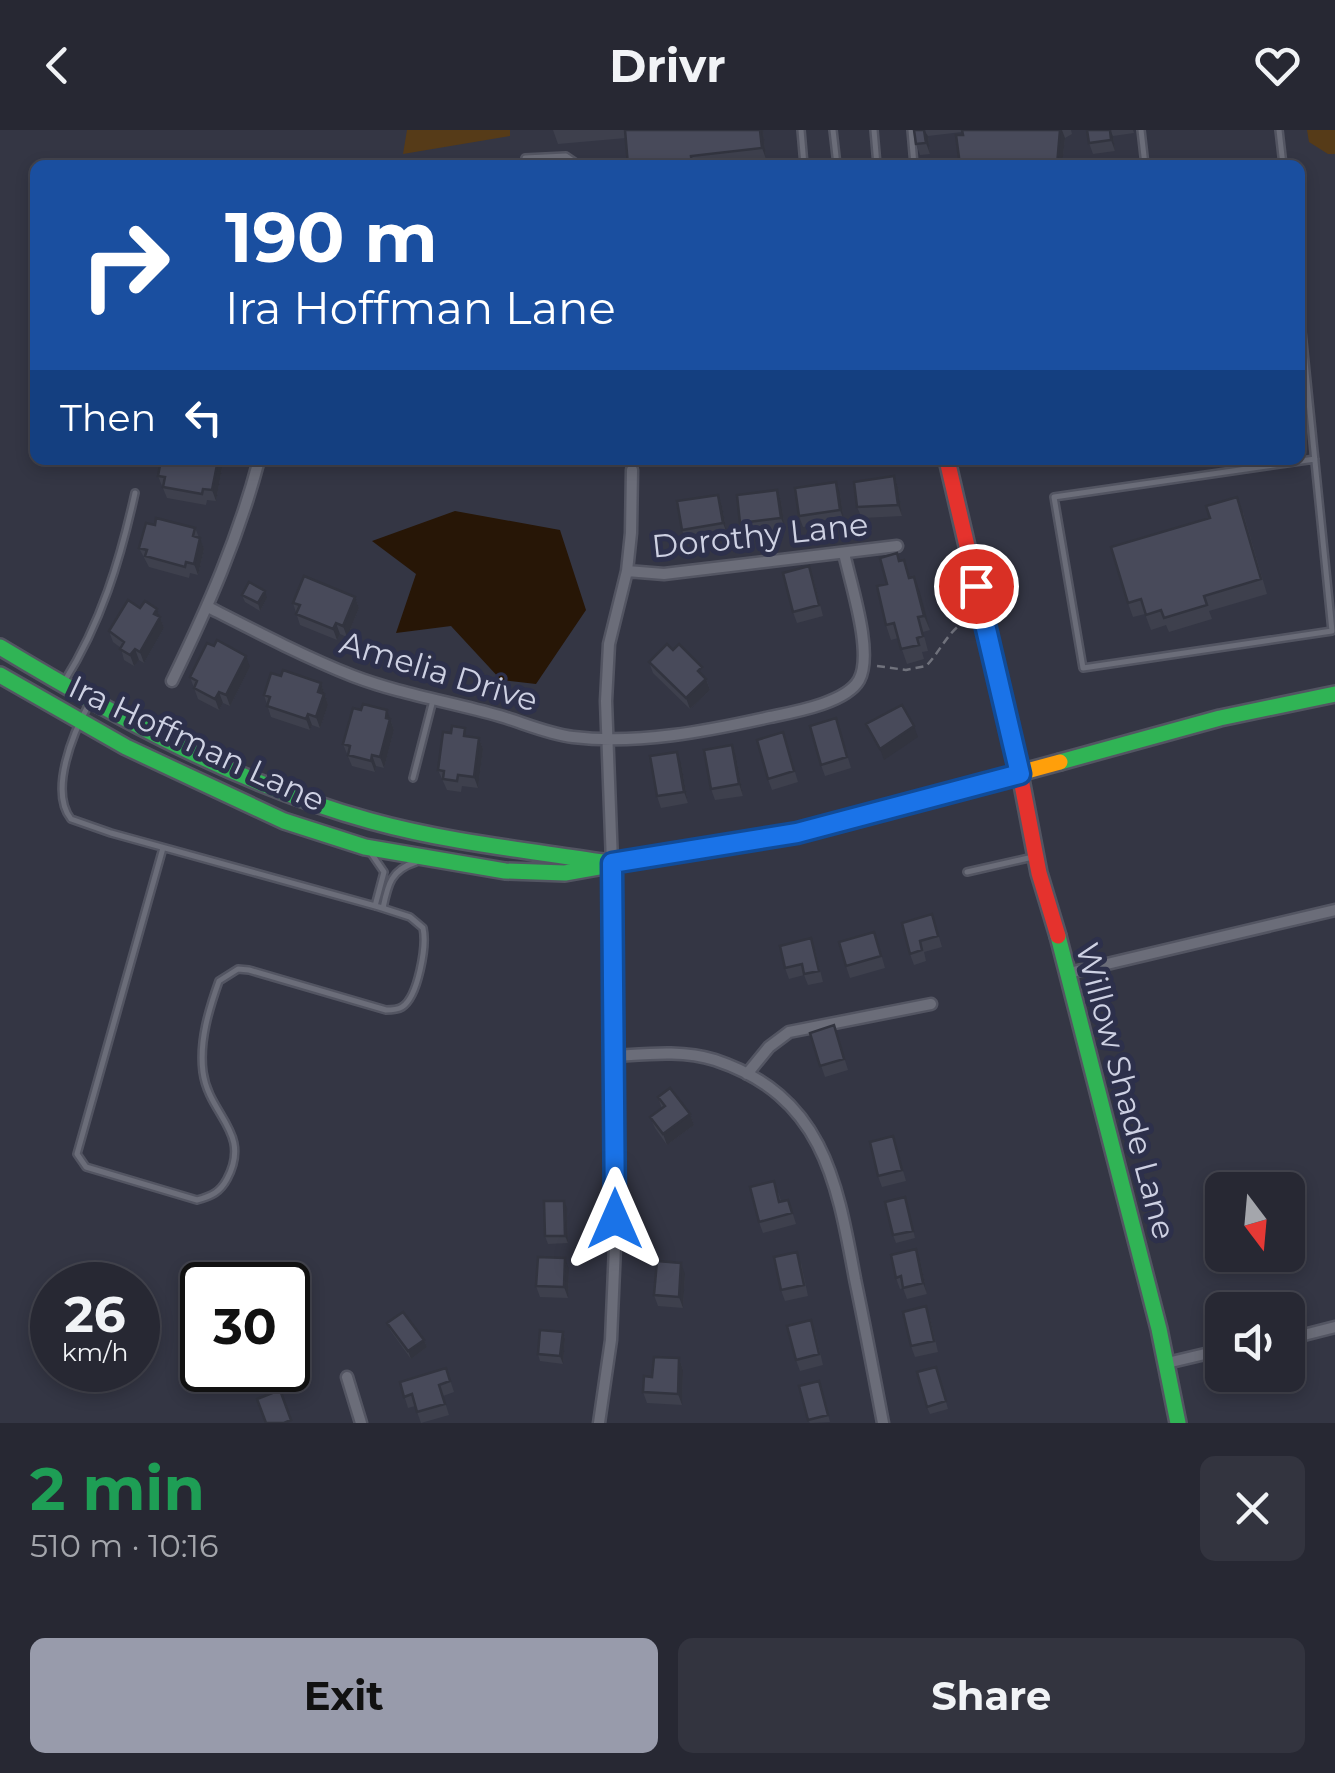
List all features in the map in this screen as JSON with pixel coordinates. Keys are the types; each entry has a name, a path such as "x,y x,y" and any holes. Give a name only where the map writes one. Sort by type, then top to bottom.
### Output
{"main road":[{"name":"Willow Shade Lane","path":"948,465 1036,856 1167,1364 1178,1423"},
{"name":"Ira Hoffman Lane","path":"0,647 90,702 188,751 311,804 390,827 450,839 612,863"},
{"name":"Ira Hoffman Lane","path":"0,674 126,747 284,821 365,847 505,871 545,873 565,873 797,833 1257,708 1334,694"}],"street":[{"path":"172,681 242,525 258,465"},
{"path":"599,1423 613,1302 615,1056 606,740 609,644 627,571 632,533 632,470"},
{"name":"Dorothy Lane","path":"627,571 664,574 897,546"},
{"path":"844,552 862,636 863,665"},
{"name":"Amelia Drive","path":"208,608 355,677 570,737 606,740 723,728 822,704 852,690 863,665"},
{"path":"1069,973 1335,910"},
{"path":"747,1074 769,1047 789,1032 930,1004"},
{"path":"615,1056 673,1054 712,1059 747,1074 777,1094 806,1125 827,1160 840,1198 883,1423"},
{"path":"1305,1336 1335,1326"},
{"path":"1167,1364 1205,1354"},
{"path":"347,1377 361,1423"}],"lane":[{"path":"801,130 804,160"},
{"path":"834,130 837,160"},
{"path":"874,130 877,160"},
{"path":"910,130 913,160"},
{"path":"1141,130 1145,160"},
{"path":"1279,130 1282,160"},
{"path":"533,160 525,158 566,156 572,160"},
{"path":"1280,465 1054,497 1083,668 1332,631 1305,378"},
{"path":"1305,461 1315,460"},
{"path":"62,685 106,601 135,493"},
{"path":"413,778 433,700"},
{"path":"90,702 80,719 62,781 60,798 71,819 384,908 417,921 424,928 426,940 412,996 397,1009 386,1010 250,970 238,969 219,981 202,1048 203,1070 214,1105 233,1134 237,1153 223,1187 213,1196 197,1200 86,1167 77,1154 163,848"},
{"path":"365,847 384,872 376,906"},
{"path":"967,872 1036,856"},
{"path":"384,908 387,887 398,869 427,858"}],"path":[{"path":"863,665 906,670 926,666 950,632 965,620 982,617"}],"shaded area":[{"path":"407,130 510,130 510,136 403,154"},
{"path":"1307,130 1335,130 1335,154 1309,142"},
{"path":"455,511 560,530 586,610 536,684 501,680 451,626 396,633 416,574 372,541"}],"building":[{"path":"625,130 760,130 762,148 691,156 691,160 628,160"},
{"path":"914,130 924,130 926,143 916,144"},
{"path":"962,130 1060,130 1057,160 959,160 956,135 963,135"},
{"path":"1087,130 1110,130 1111,140 1089,143"},
{"path":"160,465 217,465 212,490 203,489 202,494 163,487 165,477 158,476"},
{"path":"894,476 898,505 857,507 854,482"},
{"path":"836,482 840,510 799,516 795,488"},
{"path":"777,490 781,518 740,523 737,495"},
{"path":"718,495 723,523 682,530 677,501"},
{"path":"1237,497 1261,579 1204,596 1207,605 1164,618 1161,610 1146,615 1141,599 1128,603 1111,547 1210,518 1206,506"},
{"path":"156,518 195,528 193,536 200,538 194,564 186,562 185,567 145,556 147,550 139,548 146,523 155,525"},
{"path":"897,553 899,561 904,560 909,578 914,577 924,616 918,617 923,636 917,638 919,645 901,649 894,623 886,625 877,586 887,584 880,558"},
{"path":"809,566 819,605 793,612 783,573"},
{"path":"304,576 355,597 343,626 336,623 333,629 296,614 300,605 293,603"},
{"path":"249,582 265,591 258,603 242,595"},
{"path":"128,600 140,608 145,601 157,609 154,614 160,617 140,652 135,649 130,655 120,649 124,642 109,631"},
{"path":"217,640 246,656 226,695 219,692 215,699 194,688 197,681 190,677 207,643 214,646"},
{"path":"667,644 673,650 679,644 702,667 698,671 706,679 686,698 649,662"},
{"path":"283,670 321,683 318,692 324,694 316,717 308,714 306,719 267,706 270,697 264,695 271,673 281,676"},
{"path":"363,704 387,710 386,718 390,719 380,757 372,755 371,761 348,755 350,746 343,744 353,708 361,710"},
{"path":"902,705 914,726 880,749 866,724"},
{"path":"836,718 847,757 821,765 810,726"},
{"path":"452,726 465,728 464,736 479,738 474,777 458,775 457,781 443,779 444,771 438,770 443,732 451,733"},
{"path":"783,732 794,771 768,779 757,740"},
{"path":"732,745 739,784 711,789 704,750"},
{"path":"677,752 684,792 657,796 650,756"},
{"path":"932,914 938,936 920,941 922,950 910,954 902,923"},
{"path":"874,932 881,956 846,966 839,942"},
{"path":"811,938 819,971 804,974 802,964 785,968 780,946"},
{"path":"834,1025 844,1059 820,1066 810,1033"},
{"path":"670,1088 690,1114 663,1134 650,1117 665,1106 658,1097"},
{"path":"893,1136 902,1170 878,1176 870,1142"},
{"path":"774,1181 779,1202 788,1200 792,1213 759,1222 750,1187"},
{"path":"905,1197 913,1231 893,1235 885,1202"},
{"path":"544,1201 564,1201 565,1236 545,1236"},
{"path":"916,1249 923,1283 903,1288 901,1276 896,1278 891,1255"},
{"path":"797,1252 804,1285 781,1290 774,1257"},
{"path":"538,1257 565,1258 564,1287 536,1286"},
{"path":"657,1261 681,1263 679,1297 654,1295"},
{"path":"926,1306 934,1341 911,1346 903,1312"},
{"path":"403,1312 424,1340 408,1351 387,1323"},
{"path":"811,1320 819,1354 796,1360 787,1326"},
{"path":"540,1330 563,1332 560,1356 538,1354"},
{"path":"654,1357 679,1358 678,1394 643,1392 644,1376 652,1377"},
{"path":"936,1367 946,1401 927,1407 917,1372"},
{"path":"446,1368 450,1381 439,1385 445,1404 417,1412 412,1394 404,1397 400,1382"},
{"path":"819,1381 828,1415 808,1420 799,1386"},
{"path":"281,1392 291,1420 266,1423 257,1399"}],"traffic: fast":[{"path":"0,647 180,747 322,806 428,835 603,862"},
{"path":"0,675 126,747 284,821 365,847 505,871 565,873 649,858"},
{"path":"1060,762 1220,718 1335,694"},
{"path":"1058,936 1159,1329 1178,1423"}],"traffic: slow":[{"path":"649,858 797,833 1060,762"}],"traffic: jam":[{"path":"948,465 1039,873 1058,936"}],"route":[{"path":"615,1219 612,863 797,833 1020,774 976,586"}]}
